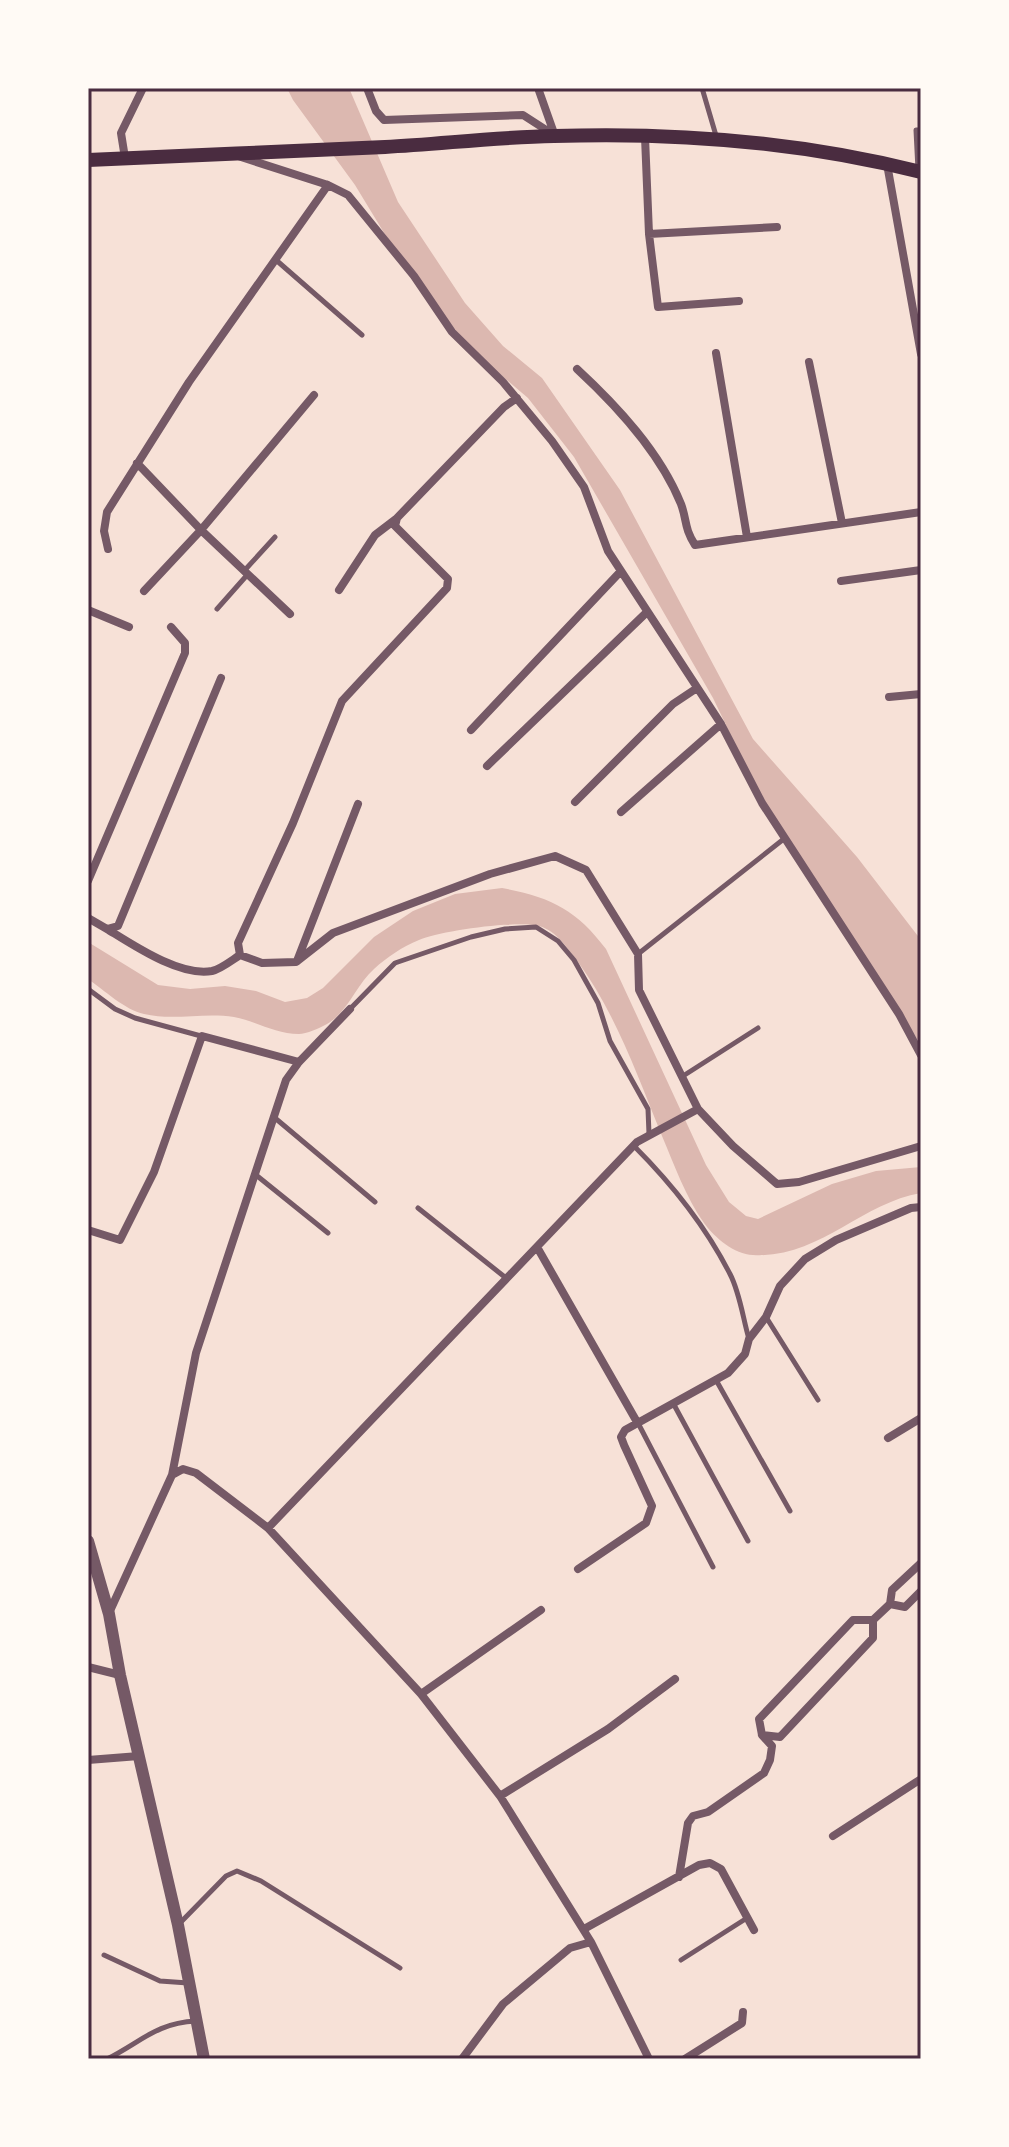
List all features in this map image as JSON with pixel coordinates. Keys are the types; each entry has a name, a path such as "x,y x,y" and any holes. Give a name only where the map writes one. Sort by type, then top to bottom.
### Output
{"main road":[{"path":"88,160 236,155 555,136 645,137 794,148 920,172"}],"street":[{"path":"125,158 121,133 143,88"},
{"path":"367,88 376,111 384,120 523,115 555,136"},
{"path":"538,88 555,136"},
{"path":"645,137 649,234 658,307 739,301"},
{"path":"236,155 328,185 348,195 414,276 452,332 517,398 552,441 584,487 608,551 721,724 762,803 899,1014 921,1055"},
{"path":"887,164 921,354"},
{"path":"108,549 104,531 107,512 189,382 328,185"},
{"path":"649,234 777,227"},
{"path":"716,353 747,537"},
{"path":"809,362 842,523"},
{"path":"577,369 605,395 663,471 682,506 686,531 695,545 921,512"},
{"path":"144,591 201,530 314,395"},
{"path":"339,590 375,535 397,518 504,407 517,398"},
{"path":"137,463 201,530 290,614"},
{"path":"240,955 238,943 293,823 342,701 447,588 448,579 395,526 397,518"},
{"path":"841,581 921,570"},
{"path":"471,730 621,571"},
{"path":"88,610 129,627"},
{"path":"487,766 647,612"},
{"path":"88,881 185,653 185,643 171,627"},
{"path":"107,929 118,926 221,678"},
{"path":"575,802 673,704 697,688"},
{"path":"889,697 921,694"},
{"path":"621,812 721,724"},
{"path":"296,962 358,804"},
{"path":"240,955 262,963 296,962 333,933 490,874 555,856 586,870 638,954 639,990 682,1076 695,1110 777,1184 799,1182 921,1146"},
{"path":"88,918 156,959 190,969 213,971 240,955"},
{"path":"109,1614 172,1475 196,1353 286,1080 350,1009"},
{"path":"88,1230 120,1240 154,1172 202,1036 299,1062"},
{"path":"268,1528 633,1145 695,1110"},
{"path":"578,1569 646,1523 652,1506 621,1437 625,1430 728,1373 745,1354 749,1339 766,1317 780,1286 805,1259 836,1240 911,1208 921,1207"},
{"path":"537,1247 637,1422"},
{"path":"888,1438 921,1418"},
{"path":"172,1475 183,1469 196,1473 268,1528 421,1694 500,1796 584,1929 649,2059"},
{"path":"88,1541 92,1569 109,1614 120,1675 178,1925 204,2059"},
{"path":"679,1877 688,1823 693,1816 708,1812 764,1773 772,1746 762,1735 759,1719 853,1620 873,1620 890,1604 892,1590 921,1563"},
{"path":"890,1604 905,1607 921,1591"},
{"path":"421,1694 541,1610"},
{"path":"762,1735 780,1737 873,1638 873,1620"},
{"path":"88,1667 120,1675"},
{"path":"500,1796 608,1729 675,1679"},
{"path":"88,1760 139,1756"},
{"path":"833,1836 921,1779"},
{"path":"584,1929 699,1865 710,1863 721,1869 754,1930"},
{"path":"462,2059 503,2004 570,1948 591,1942"},
{"path":"685,2059 742,2023 743,2012"}],"lane":[{"path":"702,88 717,140"},
{"path":"920,172 916,130 921,130"},
{"path":"276,260 362,335"},
{"path":"217,609 275,537"},
{"path":"638,954 785,838"},
{"path":"350,1009 395,963 471,937 505,929 536,927 558,941 574,960 598,1003 610,1041 648,1109 649,1134"},
{"path":"88,989 115,1009 135,1018 202,1036"},
{"path":"682,1076 758,1028"},
{"path":"274,1118 375,1202"},
{"path":"633,1145 656,1168 695,1218 731,1276 749,1339"},
{"path":"255,1174 328,1233"},
{"path":"418,1208 506,1278"},
{"path":"766,1317 818,1400"},
{"path":"715,1379 790,1511"},
{"path":"673,1402 748,1541"},
{"path":"637,1422 713,1567"},
{"path":"178,1925 226,1876 237,1871 261,1881 400,1968"},
{"path":"681,1960 747,1918"},
{"path":"104,1955 160,1981 189,1983"},
{"path":"107,2059 173,2022 197,2021"}],"shaded area":[{"path":"287,88 349,88 398,202 465,303 503,346 542,378 620,490 753,739 857,857 921,940 921,1045 763,802 713,698 574,457 528,398 470,349 434,303"},
{"path":"502,888 548,901 573,914 606,949 706,1165 729,1202 746,1216 758,1219 832,1184 876,1171 921,1167 921,1193 879,1207 819,1240 776,1254 746,1254 726,1244 704,1223 686,1192 625,1046 592,982 566,946 539,926 514,924 479,927 444,933 413,943 374,969 334,1019 302,1034 282,1032 234,1017 144,1014 122,1004 88,979 88,942 158,985 190,989 225,986 256,991 285,1002 307,998 323,988 374,937 413,911 455,894"}]}
